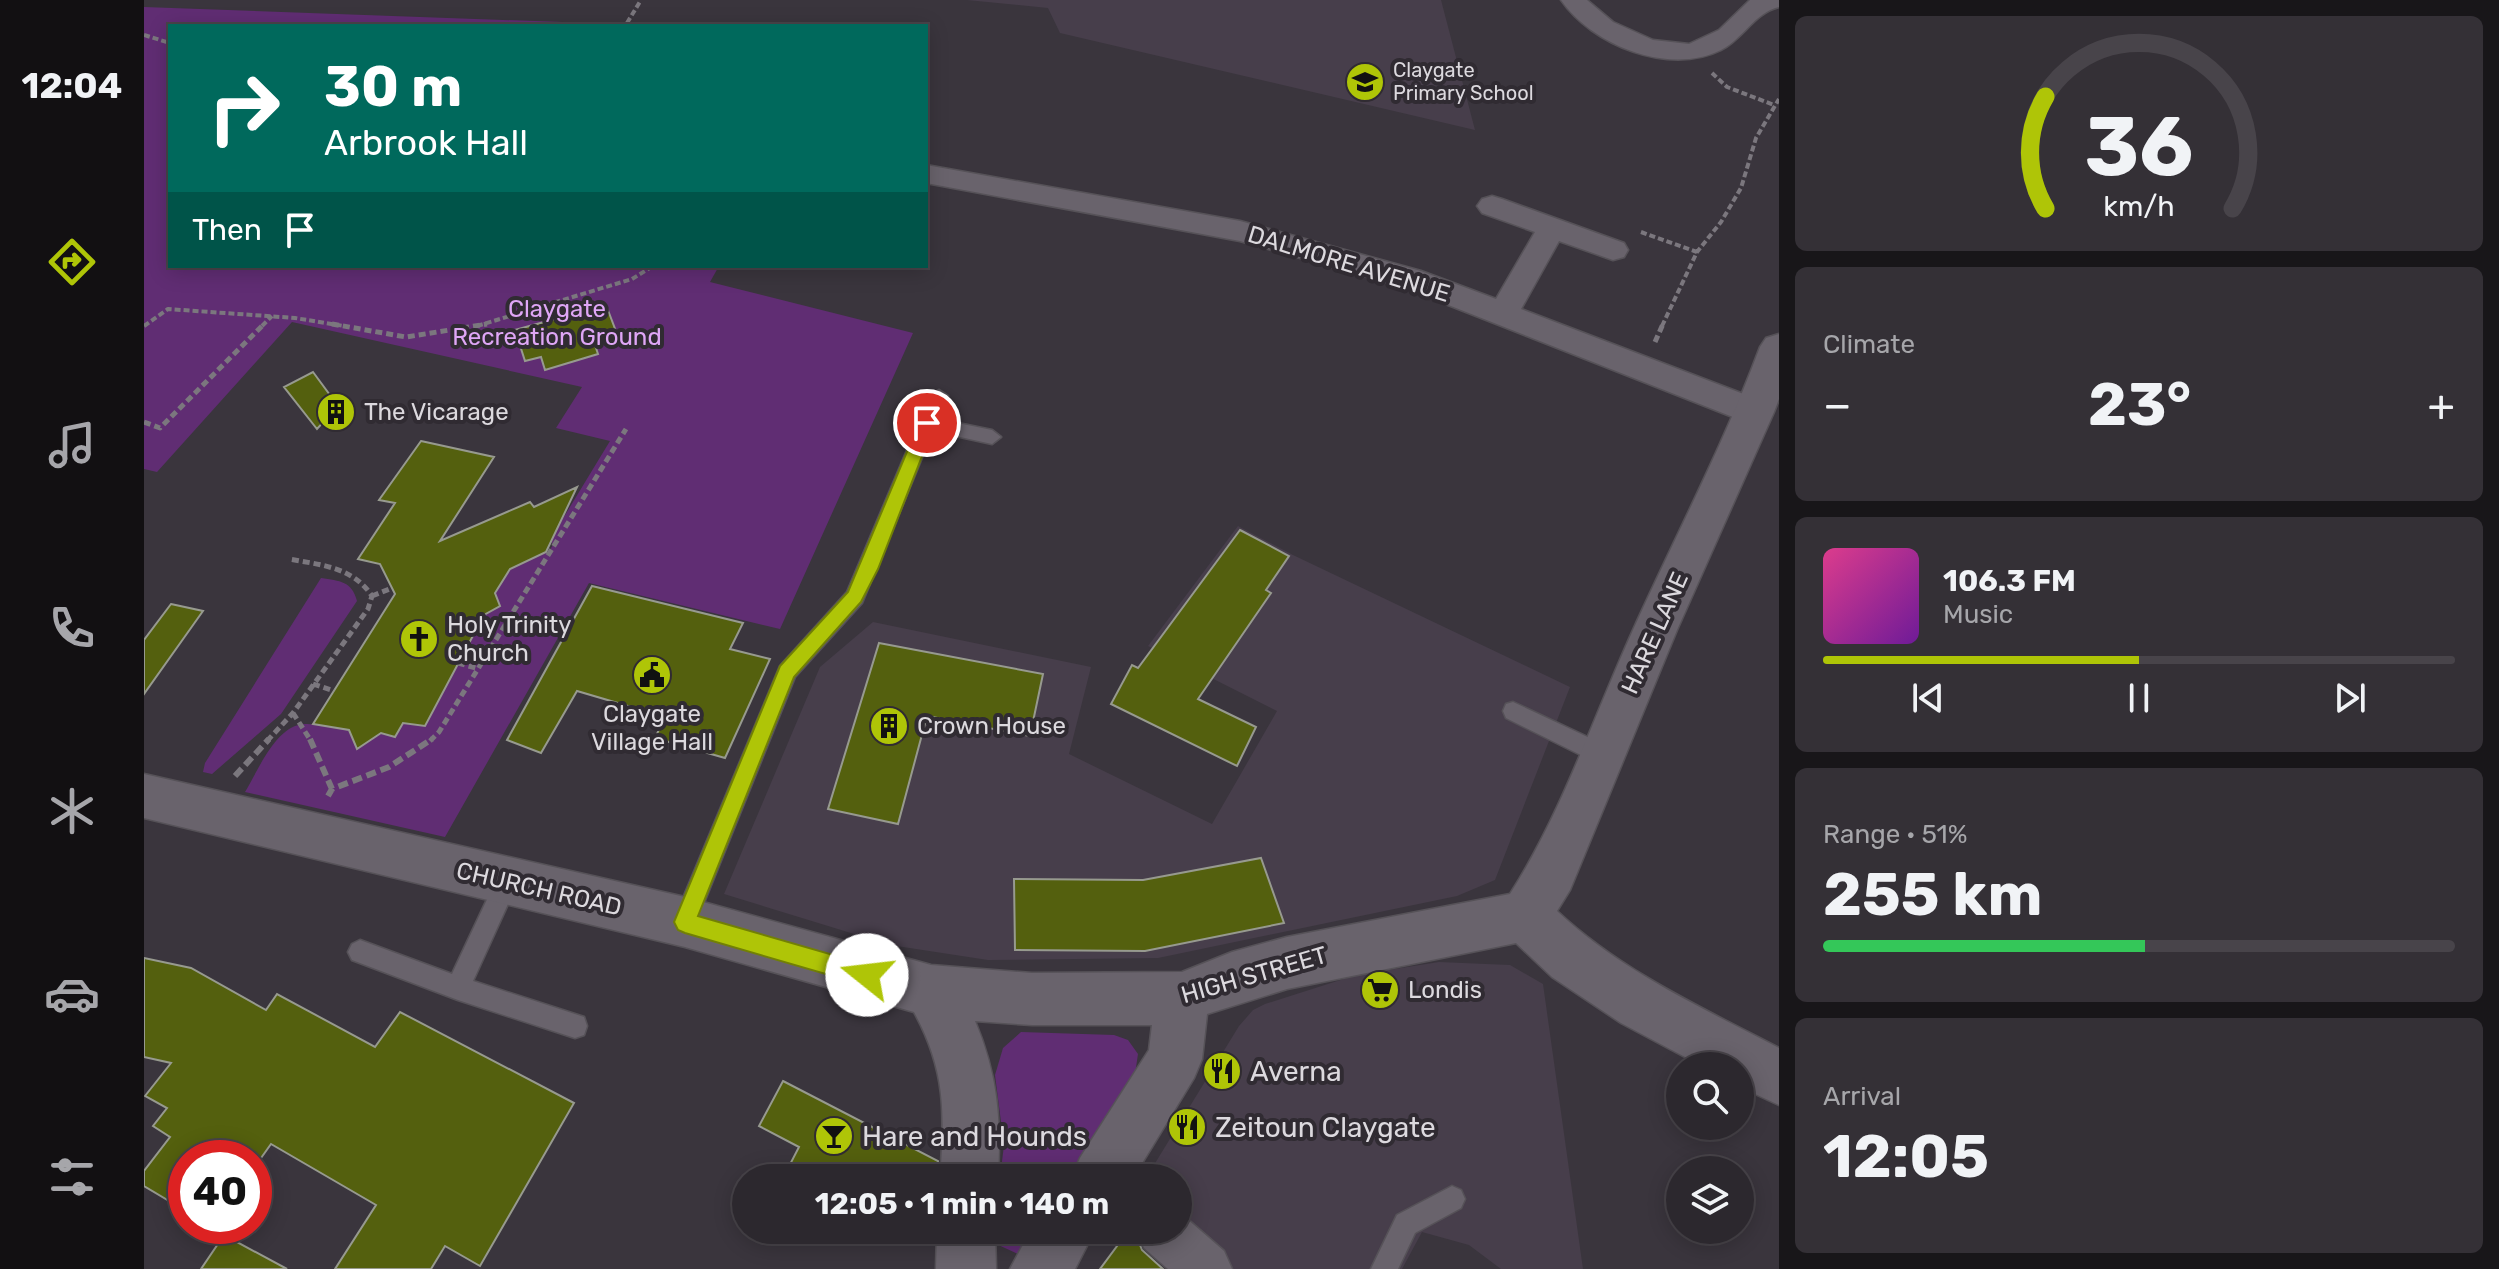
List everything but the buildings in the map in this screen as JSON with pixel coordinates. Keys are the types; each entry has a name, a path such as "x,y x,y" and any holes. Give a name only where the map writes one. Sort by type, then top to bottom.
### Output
{"street":[{"path":"1573,0 1596,23 1629,42 1675,51 1695,49 1727,36 1755,6 1776,0"},
{"name":"DALMORE AVENUE","path":"928,174 1240,231 1410,278 1755,412"},
{"path":"1492,206 1613,250"},
{"path":"1503,314 1552,228"},
{"name":"HARE LANE","path":"1525,916 1552,873 1655,630 1755,412 1779,347"},
{"name":"CHURCH ROAD","path":"144,796 685,922 931,991"},
{"path":"1525,916 1570,959 1640,1004 1779,1078"},
{"name":"HIGH STREET","path":"931,991 1032,999 1182,998 1232,978 1287,963 1525,916"},
{"path":"931,991 953,1027 966,1066 974,1112 970,1164"},
{"path":"1110,1164 1175,1059 1182,998"},
{"path":"966,1244 966,1269"},
{"path":"1040,1269 1057,1244"},
{"path":"1178,1244 1206,1269"}],"lane":[{"path":"685,922 787,672 855,597 939,396"},
{"path":"927,423 992,437"},
{"path":"1513,711 1603,755"},
{"path":"458,988 507,882"},
{"path":"360,952 575,1026"},
{"path":"1384,1269 1406,1224 1452,1199"}],"path":[{"path":"627,23 641,0"},
{"path":"144,35 168,42"},
{"path":"1695,49 1727,87 1774,105"},
{"path":"1644,369 1697,252 1721,222 1741,188 1756,138 1779,99"},
{"path":"1613,250 1635,230 1697,252"},
{"path":"144,326 168,309 272,316 406,337 439,334 494,323 632,279 650,268"},
{"path":"144,422 160,428 272,316"},
{"path":"293,713 316,749 332,789 369,775 427,746 479,669 626,429"},
{"path":"207,811 293,713 368,609 372,596 365,581 341,569 289,559"},
{"path":"372,596 392,588"},
{"path":"458,663 479,669"},
{"path":"313,684 334,691"}],"shaded area":[{"name":"Claygate Primary School","path":"967,0 1441,0 1475,130 1060,33 1048,8"},
{"path":"1238,526 1570,687 1495,880 1457,896 1158,958 988,960 890,945 724,894 820,667 873,622 1091,667 1069,754 1212,824 1277,711 1148,646"},
{"path":"1439,962 1510,965 1543,984 1583,1269 1501,1269 1469,1245 1422,1232 1402,1269 1215,1269 1191,1244 1192,1164 1155,1164 1239,1026 1253,1010 1265,1004 1356,975"}],"green space":[{"name":"Claygate Recreation Ground","path":"144,7 616,24 168,24 168,268 718,268 710,282 913,333 780,629 589,583 445,837 245,792 270,749 296,725 336,726 355,720 349,732 354,742 365,744 379,733 395,737 403,723 425,726 484,615 499,606 495,593 510,569 549,551 553,545 546,531 559,525 610,441 556,428 582,387 292,322 157,472 144,469"},
{"path":"321,578 348,586 357,601 281,714 212,774 203,772 205,763"},
{"path":"1021,1032 1114,1035 1128,1040 1138,1054 1135,1074 1076,1164 1002,1164 1004,1145 995,1075 1003,1048"},
{"path":"996,1244 1024,1244 1018,1254"}],"place":[{"name":"Claygate Primary School","path":"1365,82"},
{"name":"The Vicarage","path":"336,412"},
{"name":"Holy Trinity Church","path":"419,639"},
{"name":"Claygate Village Hall","path":"652,675"},
{"name":"Crown House","path":"889,726"},
{"name":"Londis","path":"1380,990"},
{"name":"Averna","path":"1222,1071"},
{"name":"Zeitoun Claygate","path":"1187,1127"},
{"name":"Hare and Hounds","path":"834,1136"}],"route":[{"path":"867,975 685,922 787,672 855,597 927,423"}]}
